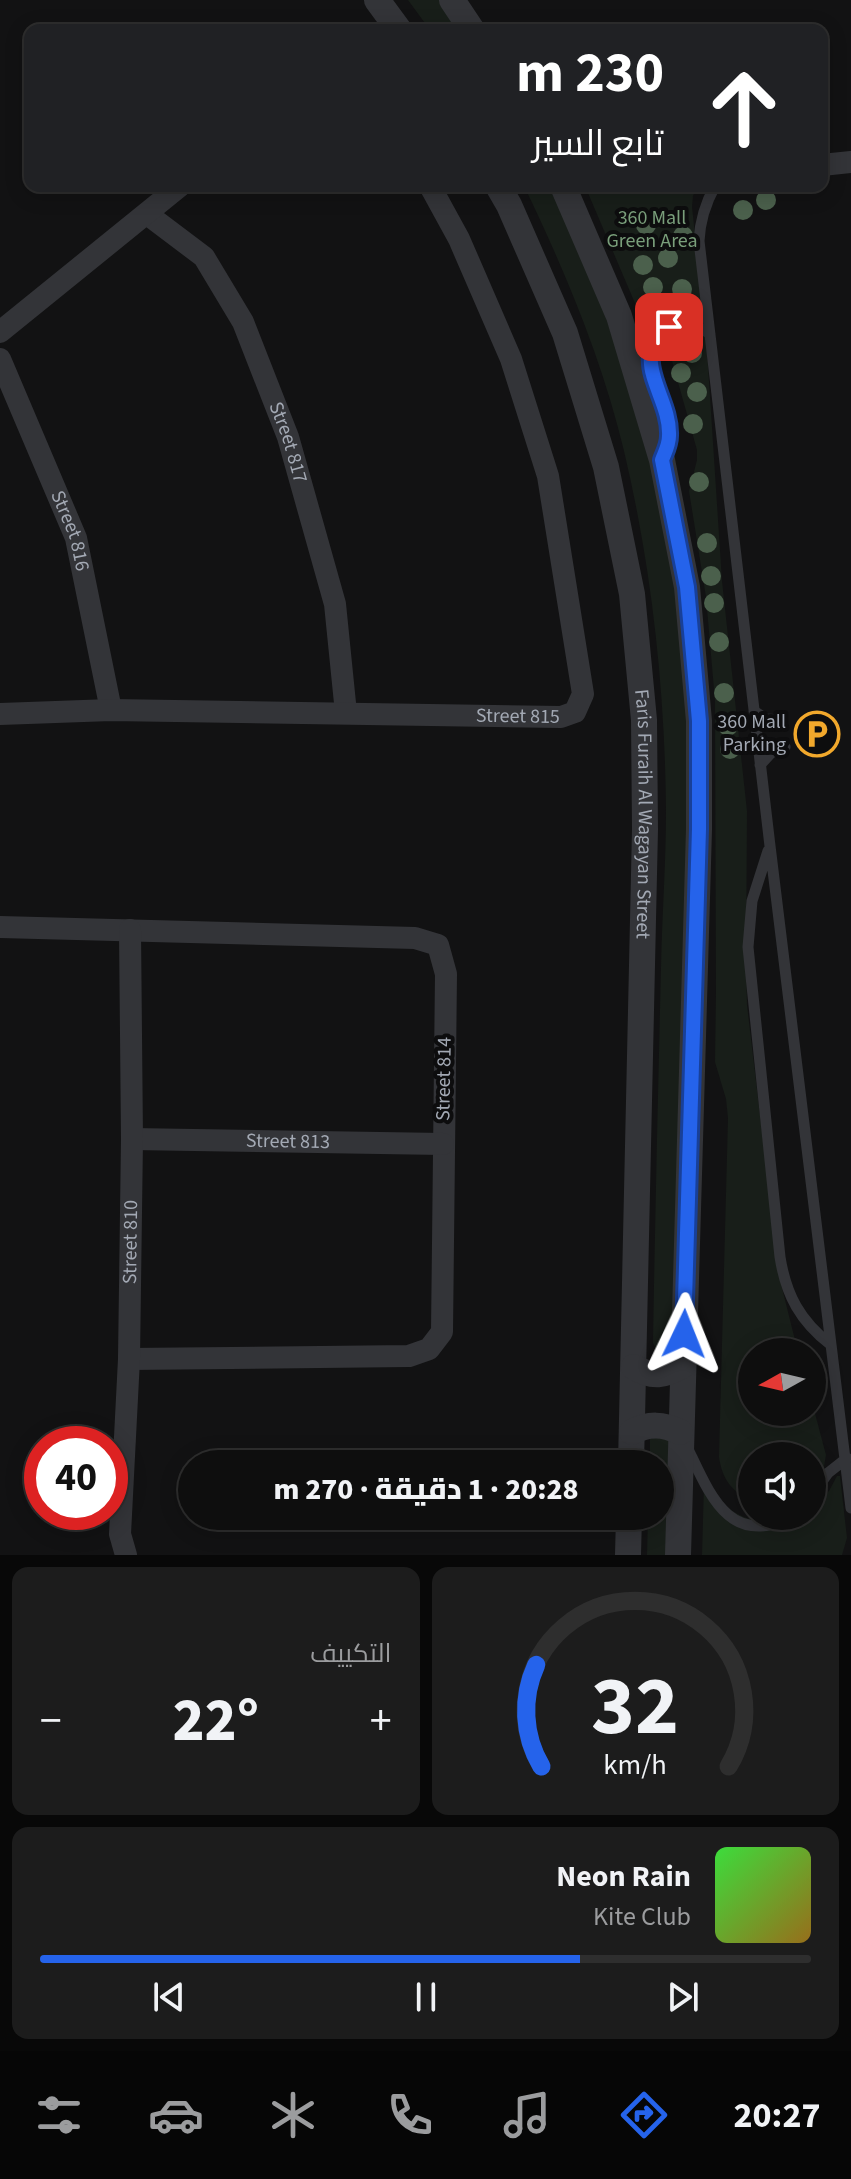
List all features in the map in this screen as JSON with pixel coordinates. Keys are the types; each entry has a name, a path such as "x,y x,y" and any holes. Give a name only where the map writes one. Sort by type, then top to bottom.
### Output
{"street":[{"path":"377,0 395,24"},
{"path":"452,0 468,24"},
{"path":"828,164 851,162"},
{"path":"0,332 173,192"},
{"name":"Street 815","path":"0,714 111,710 561,717 575,712 583,694 548,476 511,359 459,239 433,192"},
{"name":"Faris Furaih Al Wagayan Street","path":"501,192 565,333 606,467 632,594 644,720 645,829 631,1450"},
{"path":"566,192 619,316 662,460 687,587 699,721 699,829 678,1555"},
{"name":"Street 817","path":"147,214 204,257 243,322 288,437 335,604 346,713"},
{"name":"Street 816","path":"0,359 76,538 111,710"},
{"name":"Street 814","path":"0,927 415,938 438,945 446,974 442,1332 429,1349 409,1356 129,1359"},
{"name":"Street 810","path":"126,1555 120,1534 129,1359 132,1139 130,930"},
{"name":"Street 813","path":"132,1139 443,1144"},
{"path":"634,1367 645,1374 658,1375 672,1372 683,1365"},
{"path":"632,1432 655,1424 680,1432"},
{"path":"628,1555 629,1530"}],"lane":[{"path":"712,192 700,222 699,241 851,1508"},
{"path":"662,460 667,448 668,421 650,363 651,348 658,336 669,327 683,323 698,326 710,334"},
{"path":"754,711 766,719 781,720"},
{"path":"760,765 771,753 785,747"},
{"path":"770,846 752,901 748,947 780,1257 794,1306 804,1321 831,1345"},
{"path":"680,1432 715,1504 738,1520"},
{"path":"826,1476 847,1458"}],"green space":[{"path":"408,0 444,0 462,24 426,24"},
{"name":"360 Mall Green Area","path":"527,192 558,192 579,237 661,482 690,697 675,1352 666,1355 657,1351 653,1343 666,811 660,675 642,540 624,451 605,383 554,250"},
{"name":"360 Mall Green Area","path":"588,192 695,192 692,207 703,308 672,311 646,329"},
{"path":"680,326 706,335 722,581 747,811 747,1005 779,1276 794,1338 738,1338 738,1426 818,1426 823,1442 738,1442 738,1492 729,1484 719,1457 728,1118 715,1062 715,701 706,597 689,491 697,450 667,343 669,335"},
{"path":"670,1428 671,1450 650,1450 650,1438"},
{"path":"837,1476 840,1476 847,1538 842,1555 702,1555 704,1484 738,1514 738,1530 826,1530 826,1494"},
{"path":"648,1530 673,1530 674,1555 647,1555"}],"place":[{"name":"360 Mall Parking","path":"817,734"}],"route":[{"path":"669,327 658,336 651,348 650,363 668,421 667,448 662,460 687,587 699,721 699,829 684,1334"}]}
